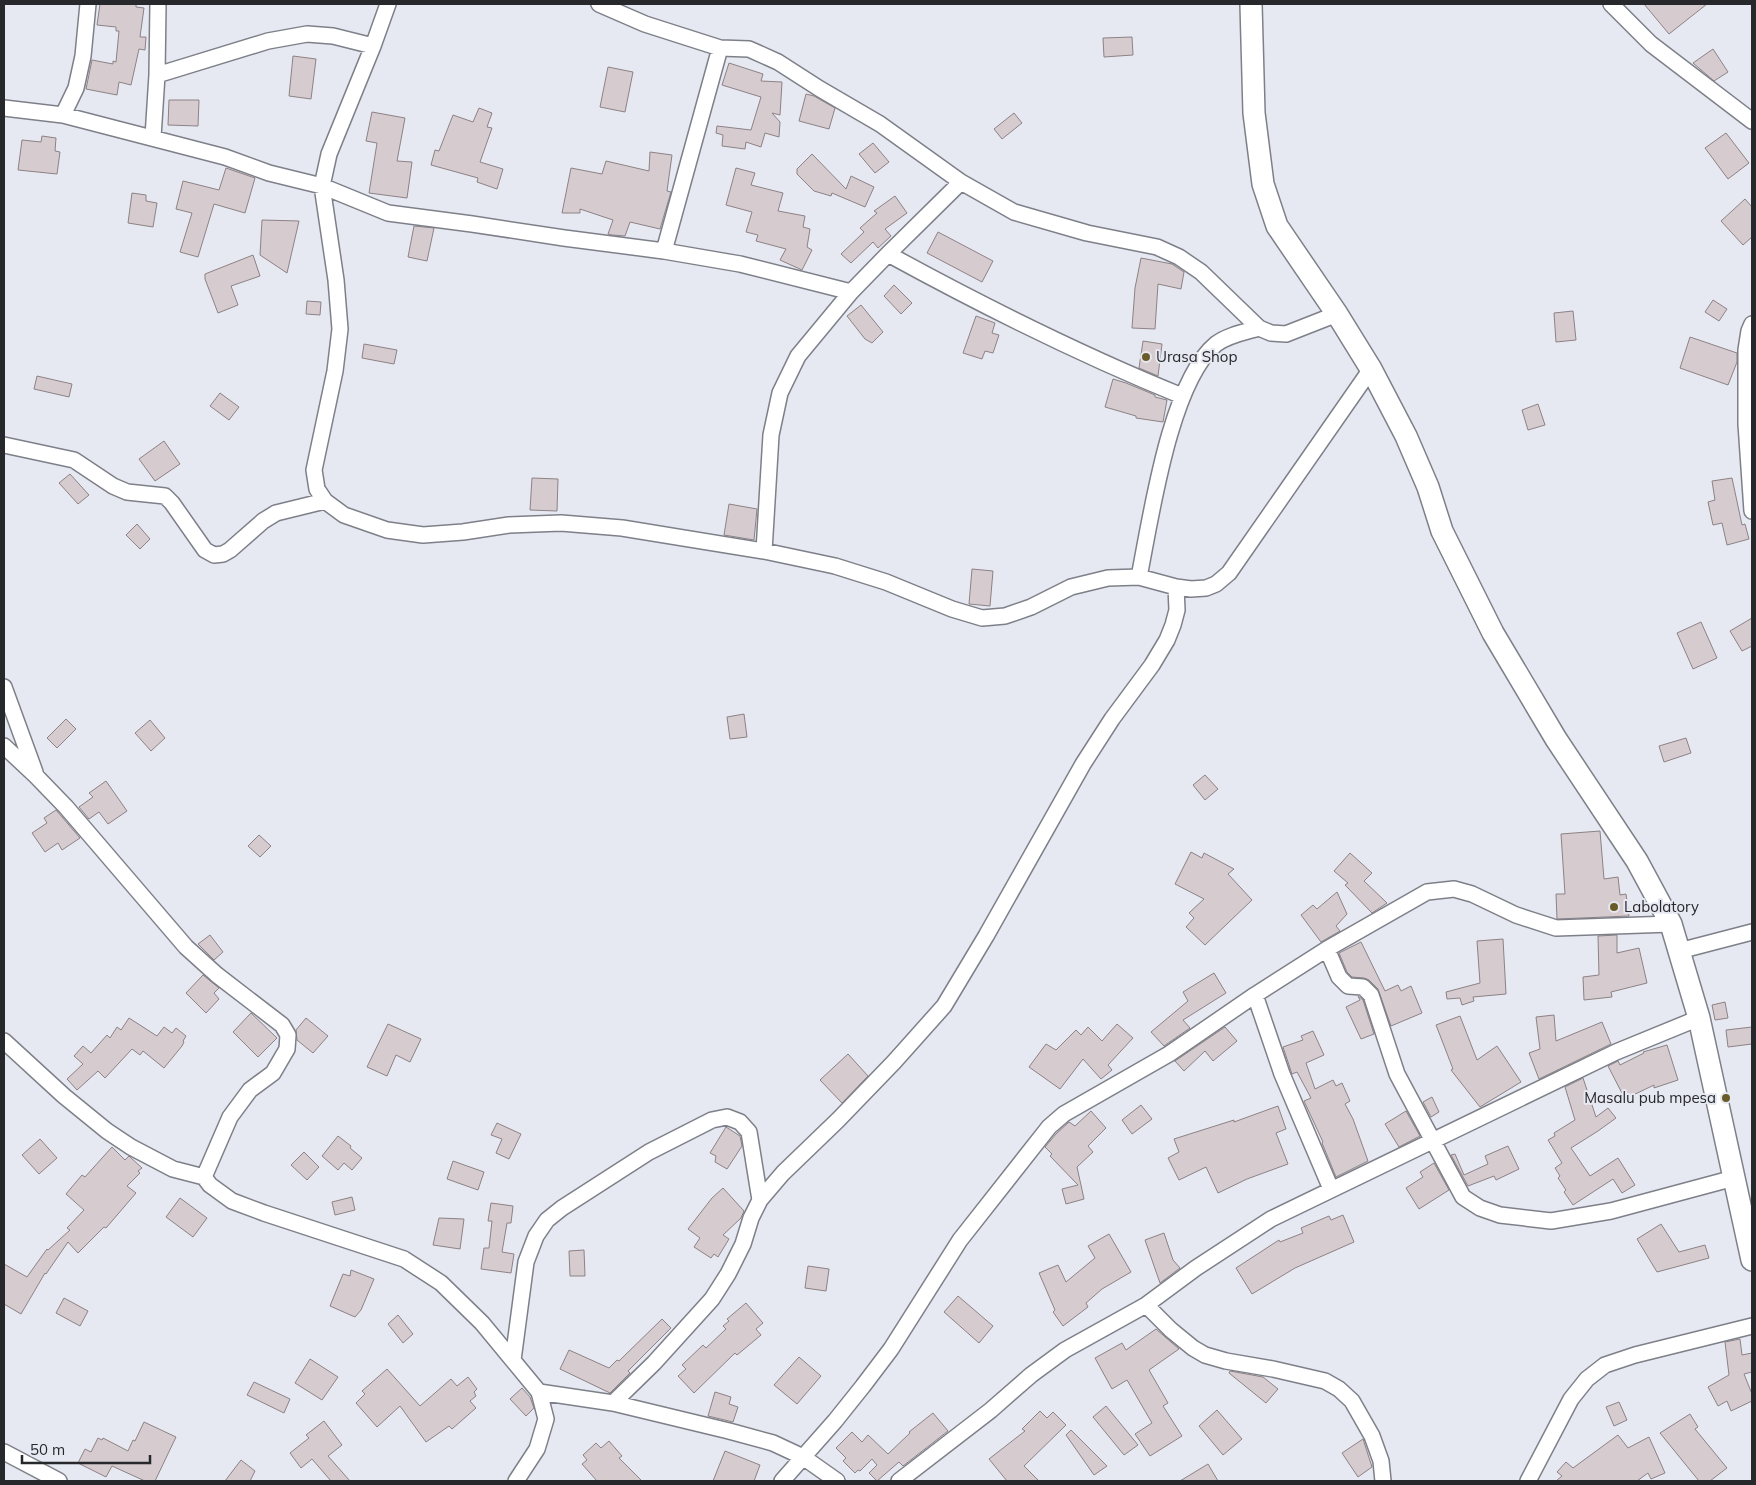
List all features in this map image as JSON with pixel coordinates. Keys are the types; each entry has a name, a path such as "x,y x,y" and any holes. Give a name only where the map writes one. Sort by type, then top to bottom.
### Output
{"street":[{"path":"63,115 76,88 83,56 88,4"},
{"path":"153,138 157,75 158,4"},
{"path":"388,4 329,154 322,186 336,280 340,329 335,371 314,470 317,489 325,501 344,515 387,530 423,535 463,532 509,525 561,523 622,528 764,551 835,566 886,582 952,609 982,618 1005,616 1032,607 1071,587 1108,578 1139,577 1176,587 1206,588 1216,584 1229,573 1371,369"},
{"path":"599,4 645,24 720,48 749,49 787,67 820,89 880,124 961,182 1014,212 1087,233 1157,247 1179,257 1201,272 1259,328 1271,333 1286,334 1337,314"},
{"path":"1251,4 1254,113 1263,184 1277,226 1337,314 1371,369 1406,436 1428,487 1442,531 1493,633 1556,739 1637,861 1670,924 1699,1018 1752,1260"},
{"path":"1611,4 1651,44 1752,122"},
{"path":"157,75 268,41 307,34 333,36 373,46"},
{"path":"664,251 720,48"},
{"path":"4,108 63,115 226,157 269,173 322,186 388,213 664,251 740,264 851,292"},
{"path":"764,551 771,435 780,393 798,356 851,292 961,182"},
{"path":"888,254 1013,319 1116,369 1182,396"},
{"path":"1752,324 1746,350 1746,424 1752,511"},
{"path":"1139,577 1160,469 1182,396 1200,362 1217,343 1236,334 1259,328"},
{"path":"4,445 74,460 113,486 127,492 165,496 205,550 214,555 224,554 230,550 276,512 325,501"},
{"path":"613,1403 654,1363 712,1299 728,1274 743,1244 751,1218 760,1200 783,1173 894,1062 944,1006 986,936 1083,764 1167,640 1177,610 1176,587"},
{"path":"4,687 36,776"},
{"path":"4,746 36,776 109,856 149,906 186,947 218,975 282,1025 288,1035 287,1049 273,1073 250,1090 230,1117 204,1177"},
{"path":"782,1481 835,1421 869,1378 890,1349 960,1240 1049,1127 1064,1114 1169,1054 1255,995 1327,949 1427,892 1454,889 1472,894 1516,915 1556,928 1670,924"},
{"path":"1679,951 1752,932"},
{"path":"1327,949 1339,977 1348,986 1363,987 1371,995 1397,1074 1463,1197 1480,1208 1500,1215 1551,1221 1611,1210 1734,1178"},
{"path":"1255,995 1282,1074 1330,1189"},
{"path":"898,1481 1065,1350 1146,1305 1196,1268 1271,1218 1616,1052 1699,1018"},
{"path":"4,1041 64,1096 131,1147 173,1169 204,1177 210,1185 232,1201 264,1214 404,1259 441,1283 482,1323 538,1392 546,1419 537,1449 516,1481"},
{"path":"513,1360 526,1262 536,1236 547,1220 562,1208 649,1152 712,1120 727,1117 740,1122 749,1132 760,1200"},
{"path":"1146,1305 1170,1330 1205,1355 1325,1381 1339,1389 1352,1401 1372,1436 1381,1461 1383,1481"},
{"path":"1528,1481 1571,1398 1587,1379 1605,1365 1635,1355 1752,1326"},
{"path":"538,1392 613,1403 772,1443 804,1457 837,1481"},
{"path":"4,1452 59,1481"}],"building":[{"path":"100,4 136,4 136,7 144,8 140,37 146,37 145,50 139,49 131,85 119,82 117,95 86,89 92,60 113,64 113,61 116,62 119,31 116,31 116,27 97,25"},
{"path":"1644,4 1707,4 1669,34"},
{"path":"1132,37 1133,55 1104,57 1103,38"},
{"path":"1713,49 1728,72 1714,81 1693,63"},
{"path":"293,56 316,59 311,99 289,96"},
{"path":"729,63 763,74 761,81 782,82 780,115 772,113 780,122 779,137 765,133 761,147 746,142 745,149 722,146 723,135 716,133 717,126 751,130 761,97 722,85"},
{"path":"608,67 633,72 625,112 600,107"},
{"path":"806,94 814,96 835,108 829,129 799,121"},
{"path":"169,100 199,100 198,126 168,125"},
{"path":"479,108 492,113 487,127 492,128 480,162 503,169 497,189 477,182 478,178 431,165 435,150 439,151 453,115 473,122"},
{"path":"372,112 405,118 397,161 412,162 407,198 369,193 377,143 366,141"},
{"path":"1014,113 1022,123 1002,139 994,129"},
{"path":"1726,133 1749,163 1728,179 1705,148"},
{"path":"42,136 56,138 55,151 60,152 57,174 18,170 22,140 41,142"},
{"path":"873,143 889,162 875,173 859,154"},
{"path":"650,152 672,155 667,191 671,192 660,229 630,222 625,236 612,235 608,234 613,220 580,209 580,213 562,213 571,168 602,174 606,161 649,171"},
{"path":"812,154 846,189 851,176 874,187 865,207 832,193 831,196 814,191 797,174 797,169"},
{"path":"226,168 255,178 245,213 214,204 198,257 180,252 192,213 176,209 183,181 219,190"},
{"path":"736,168 755,173 751,185 783,193 778,211 805,216 803,227 810,229 807,247 812,250 802,270 780,260 786,249 756,241 758,235 746,232 752,212 726,205"},
{"path":"132,193 146,195 146,201 157,203 153,227 128,223"},
{"path":"895,196 907,213 885,229 891,236 878,248 873,242 851,263 841,254 864,232 860,228 877,213 874,211"},
{"path":"1745,199 1752,207 1752,237 1743,245 1721,221"},
{"path":"262,220 299,221 287,273 260,255"},
{"path":"414,226 434,228 427,261 408,257"},
{"path":"938,232 993,261 982,282 927,253"},
{"path":"253,255 260,276 231,286 238,305 218,313 205,279 205,274"},
{"path":"1141,258 1172,264 1184,272 1181,289 1158,284 1155,329 1132,328 1135,288"},
{"path":"894,285 912,303 901,314 884,296"},
{"path":"1713,300 1727,309 1719,321 1705,312"},
{"path":"307,301 321,302 320,315 306,314"},
{"path":"861,305 883,332 872,343 865,339 847,316"},
{"path":"1573,311 1576,340 1556,342 1554,313"},
{"path":"976,316 995,323 992,333 999,335 993,353 985,351 982,359 963,353"},
{"path":"1690,337 1737,353 1737,362 1728,385 1680,368"},
{"path":"1143,341 1162,344 1158,376 1139,368"},
{"path":"364,344 397,350 394,364 362,358"},
{"path":"37,376 72,384 69,397 34,389"},
{"path":"1113,379 1155,395 1155,397 1167,400 1163,422 1136,418 1136,416 1105,407"},
{"path":"220,393 239,407 229,420 210,406"},
{"path":"1538,404 1545,425 1528,430 1522,410"},
{"path":"164,441 180,464 155,481 139,459"},
{"path":"70,474 89,495 78,504 59,483"},
{"path":"532,478 558,479 557,511 530,510"},
{"path":"1732,478 1742,525 1745,524 1749,539 1727,545 1722,523 1713,525 1708,502 1715,500 1712,481"},
{"path":"729,504 757,509 754,540 724,535"},
{"path":"137,524 150,539 140,549 126,535"},
{"path":"972,569 993,571 990,606 969,604"},
{"path":"1752,618 1752,646 1742,651 1730,631"},
{"path":"1701,622 1717,658 1693,669 1677,633"},
{"path":"744,714 747,737 730,739 727,717"},
{"path":"66,719 76,729 57,748 47,738"},
{"path":"150,720 165,738 151,751 135,733"},
{"path":"1686,738 1691,753 1664,762 1659,746"},
{"path":"1205,775 1218,789 1205,800 1193,785"},
{"path":"106,781 127,811 108,824 99,812 89,819 79,807 93,797 89,793"},
{"path":"56,810 80,838 62,850 58,843 45,852 32,833 47,823 44,818"},
{"path":"1600,831 1604,879 1618,877 1620,895 1626,894 1629,916 1557,919 1556,894 1565,894 1561,834"},
{"path":"259,835 271,846 260,857 248,846"},
{"path":"1191,852 1202,858 1204,853 1234,869 1228,874 1252,900 1205,945 1186,927 1194,918 1189,913 1204,899 1175,884"},
{"path":"1350,853 1372,873 1364,881 1387,903 1372,913 1345,885 1348,883 1334,871"},
{"path":"1337,892 1347,914 1336,926 1340,931 1321,942 1301,915 1313,905 1317,909"},
{"path":"210,935 223,952 214,960 198,944"},
{"path":"1617,935 1617,953 1639,948 1647,983 1611,992 1612,997 1584,1000 1583,977 1599,975 1598,936"},
{"path":"1503,939 1506,994 1473,997 1474,1001 1462,1005 1460,998 1447,999 1446,992 1480,983 1477,941"},
{"path":"1361,942 1385,991 1398,985 1401,991 1411,986 1422,1013 1391,1026 1378,989 1369,980 1352,977 1347,972 1339,953"},
{"path":"1214,973 1226,993 1183,1020 1190,1028 1164,1046 1151,1032 1188,1001 1183,992"},
{"path":"203,975 219,988 214,993 219,999 206,1013 186,993"},
{"path":"1358,996 1363,1000 1374,1034 1361,1039 1346,1007 1360,1000"},
{"path":"1725,1002 1728,1018 1715,1020 1712,1005"},
{"path":"251,1013 277,1038 258,1057 233,1032"},
{"path":"1554,1015 1556,1041 1602,1022 1611,1044 1539,1079 1529,1053 1540,1049 1536,1017"},
{"path":"1460,1016 1477,1060 1497,1046 1521,1082 1480,1107 1451,1070 1453,1069 1436,1025"},
{"path":"129,1018 157,1036 164,1027 172,1033 176,1028 186,1036 184,1042 164,1068 143,1051 140,1055 132,1049 105,1078 98,1071 77,1090 67,1079 83,1064 74,1056 83,1046 91,1053 107,1035 110,1038 117,1027 121,1030"},
{"path":"306,1018 328,1036 313,1053 297,1040 296,1030"},
{"path":"388,1024 421,1039 410,1062 396,1055 387,1076 367,1067"},
{"path":"1117,1024 1133,1038 1108,1065 1112,1070 1101,1079 1083,1059 1060,1089 1029,1067 1046,1044 1056,1050 1076,1030 1081,1035 1088,1027 1102,1041"},
{"path":"1225,1027 1237,1041 1213,1061 1205,1051 1184,1071 1175,1061"},
{"path":"1752,1027 1752,1044 1728,1047 1726,1030"},
{"path":"1313,1031 1324,1055 1306,1063 1315,1089 1333,1080 1336,1086 1342,1083 1350,1101 1345,1104 1353,1119 1368,1161 1336,1177 1323,1142 1304,1101 1311,1098 1297,1072 1292,1074 1283,1047 1303,1040 1301,1036"},
{"path":"1667,1045 1678,1080 1654,1088 1654,1085 1625,1099 1608,1066 1618,1061 1620,1065 1643,1052"},
{"path":"848,1054 868,1076 842,1103 820,1080"},
{"path":"1583,1078 1596,1117 1608,1108 1616,1118 1571,1148 1590,1176 1618,1158 1635,1185 1622,1193 1613,1179 1573,1205 1564,1192 1566,1190 1558,1178 1560,1176 1555,1168 1562,1163 1548,1140 1555,1136 1554,1133 1575,1120 1565,1087"},
{"path":"1432,1097 1439,1112 1431,1117 1423,1102"},
{"path":"1141,1105 1152,1119 1132,1134 1122,1120"},
{"path":"1278,1106 1286,1129 1276,1133 1288,1164 1247,1179 1218,1193 1206,1167 1179,1180 1168,1158 1179,1152 1174,1139 1234,1120 1234,1122"},
{"path":"1091,1111 1106,1128 1088,1146 1093,1152 1077,1167 1084,1199 1066,1204 1062,1189 1078,1185 1050,1156 1052,1154 1045,1147 1069,1122 1075,1126"},
{"path":"1406,1111 1420,1136 1399,1147 1385,1124"},
{"path":"497,1123 521,1134 509,1159 496,1153 502,1139 491,1135"},
{"path":"726,1127 740,1136 742,1146 727,1169 715,1162 716,1156 710,1153"},
{"path":"338,1136 362,1158 352,1170 344,1163 338,1170 322,1156"},
{"path":"40,1139 57,1158 39,1174 22,1155"},
{"path":"1508,1146 1519,1169 1496,1180 1494,1176 1468,1186 1451,1155 1455,1154 1464,1175 1488,1164 1485,1156"},
{"path":"112,1147 125,1160 129,1156 142,1168 138,1171 140,1173 127,1186 136,1193 106,1228 104,1227 78,1253 68,1242 45,1273 21,1314 4,1304 4,1264 27,1277 47,1249 70,1230 67,1228 84,1210 66,1194 82,1175 85,1177"},
{"path":"304,1152 319,1167 307,1180 291,1165"},
{"path":"453,1161 484,1172 478,1190 447,1179"},
{"path":"1434,1163 1449,1190 1419,1209 1406,1188 1423,1177 1420,1172"},
{"path":"723,1188 744,1211 741,1218 723,1235 729,1239 718,1257 714,1254 711,1258 694,1247 700,1238 688,1229 712,1198"},
{"path":"352,1197 355,1210 335,1215 332,1202"},
{"path":"180,1198 207,1218 193,1237 166,1217"},
{"path":"491,1203 513,1206 511,1223 507,1223 502,1252 514,1254 511,1273 481,1269 484,1248 489,1248 492,1221 488,1221"},
{"path":"1343,1215 1354,1242 1295,1268 1252,1294 1236,1268 1279,1240 1280,1242 1303,1233 1301,1228 1329,1216 1331,1220"},
{"path":"439,1218 464,1219 460,1249 433,1245"},
{"path":"1661,1224 1679,1252 1705,1245 1709,1258 1657,1272 1637,1239"},
{"path":"1164,1233 1173,1260 1180,1268 1160,1283 1145,1240"},
{"path":"1109,1234 1131,1272 1102,1289 1086,1303 1088,1307 1063,1326 1053,1312 1055,1310 1039,1273 1058,1265 1066,1282 1095,1258 1088,1246"},
{"path":"584,1250 585,1276 570,1276 569,1251"},
{"path":"808,1266 829,1269 826,1291 805,1288"},
{"path":"351,1270 374,1279 361,1310 355,1317 330,1306 343,1274 350,1276"},
{"path":"958,1296 993,1326 979,1343 944,1312"},
{"path":"64,1298 88,1311 80,1326 56,1313"},
{"path":"746,1303 763,1323 756,1329 761,1335 737,1355 735,1353 694,1393 678,1376 686,1369 682,1365 703,1345 706,1348 726,1329 723,1326 729,1321 727,1319"},
{"path":"398,1315 413,1334 403,1343 388,1324"},
{"path":"662,1319 671,1328 628,1371 630,1373 610,1393 560,1369 569,1350 609,1368 617,1360 619,1361"},
{"path":"1156,1329 1179,1349 1149,1370 1168,1403 1163,1406 1182,1436 1150,1456 1135,1434 1152,1423 1127,1380 1112,1389 1095,1358 1122,1343 1126,1350"},
{"path":"1740,1339 1742,1355 1752,1353 1752,1372 1744,1374 1752,1394 1752,1401 1731,1411 1727,1401 1718,1406 1708,1387 1729,1375 1725,1342"},
{"path":"799,1357 821,1376 797,1404 774,1385"},
{"path":"310,1359 338,1377 322,1400 295,1383"},
{"path":"387,1369 420,1406 451,1379 457,1386 468,1377 477,1389 474,1392 476,1396 470,1401 476,1408 452,1429 449,1426 426,1442 400,1406 377,1427 356,1403 365,1394 362,1391"},
{"path":"1230,1371 1263,1377 1278,1389 1266,1403 1229,1373"},
{"path":"254,1382 290,1399 284,1413 247,1395"},
{"path":"522,1388 530,1397 534,1408 526,1416 510,1399"},
{"path":"715,1392 731,1397 729,1404 738,1407 733,1422 708,1416"},
{"path":"1619,1402 1627,1420 1614,1426 1606,1407"},
{"path":"1106,1406 1138,1445 1124,1455 1093,1417"},
{"path":"1217,1410 1242,1439 1223,1455 1199,1426"},
{"path":"1040,1411 1047,1418 1053,1412 1066,1425 1024,1466 1039,1481 1007,1481 989,1459 1025,1431 1022,1429"},
{"path":"933,1413 948,1431 903,1466 899,1462 877,1481 869,1473 877,1465 872,1459 860,1471 858,1470 855,1473 843,1461 846,1458 836,1448 852,1432 862,1442 868,1435 888,1454 909,1432"},
{"path":"1690,1414 1698,1427 1695,1429 1727,1468 1710,1481 1699,1481 1660,1433"},
{"path":"324,1421 342,1445 328,1456 350,1481 331,1481 312,1459 301,1468 290,1453 309,1438 306,1435"},
{"path":"144,1422 176,1437 155,1481 145,1481 112,1466 106,1477 78,1463 85,1449 91,1452 98,1438 102,1440 103,1438 128,1451"},
{"path":"1071,1430 1107,1466 1094,1475 1066,1435"},
{"path":"1618,1435 1628,1448 1649,1437 1665,1473 1651,1479 1648,1473 1637,1481 1556,1481 1562,1476 1557,1472 1566,1462 1573,1468"},
{"path":"1363,1439 1372,1467 1358,1477 1342,1453"},
{"path":"609,1441 622,1456 619,1458 642,1481 597,1481 582,1464 587,1460 583,1455 596,1443 601,1448"},
{"path":"725,1451 760,1465 754,1481 713,1481"},
{"path":"241,1460 255,1471 250,1481 225,1481"},
{"path":"1208,1464 1218,1481 1180,1481"}],"place":[{"name":"Urasa Shop","path":"1146,357"},
{"name":"Labolatory","path":"1614,907"},
{"name":"Masalu pub mpesa","path":"1726,1098"}]}
